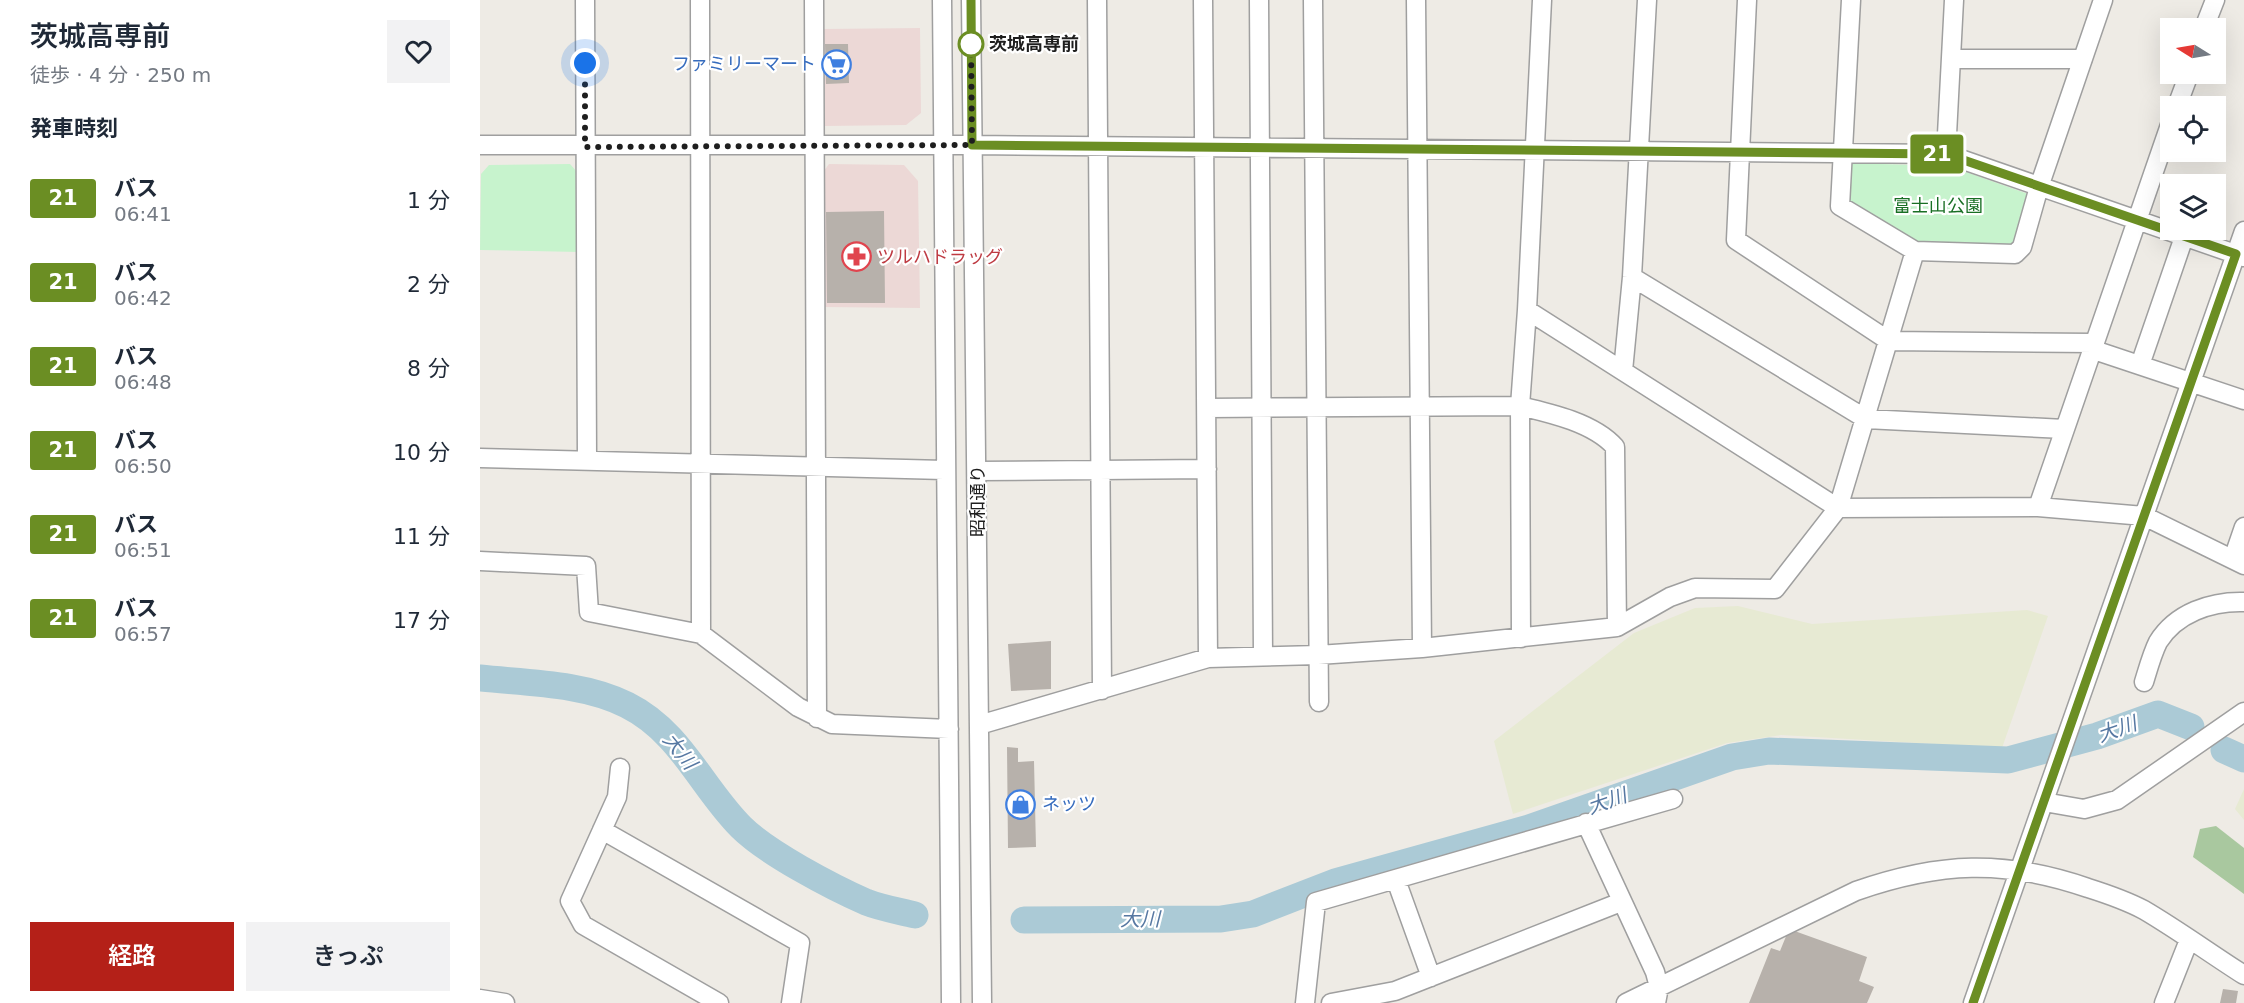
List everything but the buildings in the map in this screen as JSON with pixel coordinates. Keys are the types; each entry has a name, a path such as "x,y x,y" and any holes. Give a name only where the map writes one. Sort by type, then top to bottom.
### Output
{"street":[{"path":"585,0 587,459"},
{"path":"700,0 701,634"},
{"path":"814,0 817,718"},
{"name":"昭和通り","path":"942,0 944,470 951,1003"},
{"name":"昭和通り","path":"971,0 978,471 982,1003"},
{"path":"1097,0 1102,690"},
{"path":"1203,0 1206,148 1208,658"},
{"path":"1260,0 1263,656"},
{"path":"1313,0 1319,702"},
{"path":"1416,0 1422,648"},
{"path":"1521,638 1520,406 1536,150 1542,0"},
{"path":"1623,371 1632,277 1647,0"},
{"path":"1747,0 1736,240 1889,341 2092,346 2140,365 2244,399"},
{"path":"1851,0 1840,206 1915,251 2015,254 2022,248 2039,187 2103,0"},
{"path":"1946,154 1954,0"},
{"path":"2208,18 2214,0"},
{"path":"1951,59 2083,59"},
{"path":"480,145 585,147 972,145 1639,153 1946,154 2160,228"},
{"path":"2038,507 2160,154"},
{"path":"1972,1003 2021,869 2190,381 2240,256 2244,231"},
{"path":"2140,365 2183,240"},
{"path":"2193,240 2240,256"},
{"path":"979,725 1208,658 1318,655 1422,648 1617,627 1670,597 1695,588 1775,588 1838,508 1915,251"},
{"path":"1632,277 1866,419 2064,429"},
{"path":"1527,310 1838,508 2038,507 2144,516 2239,562 2244,527"},
{"path":"1207,408 1520,406 1544,411 1605,436 1615,447 1617,627"},
{"path":"480,458 944,470"},
{"path":"978,471 1207,469"},
{"path":"480,561 586,566 589,612 701,634 798,707 832,724 949,729"},
{"path":"2144,682 2157,645 2168,628 2204,607 2226,602 2244,602"},
{"path":"2044,802 2084,809 2117,800 2241,714"},
{"path":"620,768 616,797 570,901 583,925 719,1003"},
{"path":"1305,1003 1316,902 1673,799"},
{"path":"1586,823 1655,972 1658,995"},
{"path":"602,830 800,943 791,1003"},
{"path":"1626,1003 1658,995 1856,891 1893,878 1929,871 1965,868 2021,869 2052,875 2109,895 2143,910 2244,975"},
{"path":"1396,880 1431,977"},
{"path":"1331,1003 1395,991 1621,902"},
{"path":"2164,1003 2189,940"},
{"path":"480,999 505,1003"}],"shaded area":[{"path":"920,28 921,113 906,125 825,126 824,29"},
{"path":"829,164 904,165 918,181 920,308 823,307 821,175"}],"green space":[{"name":"富士山公園","path":"1848,163 1949,166 2031,195 2016,249 1916,246 1845,204"},
{"path":"570,164 578,173 579,252 480,250 481,174 489,165"},
{"path":"1738,606 1812,624 2027,610 2048,616 2002,748 1781,735 1727,743 1513,814 1494,741 1634,633 1695,608"},
{"path":"2244,789 2244,820 2235,809"},
{"path":"2216,826 2244,848 2244,894 2193,857 2200,829"}],"waterway":[{"name":"大川","path":"480,678 574,688 627,705 646,716 662,730 741,827 767,848 818,879 866,902 915,915"},
{"name":"大川","path":"1024,920 1221,919 1253,914 1335,882 1529,828 1732,757 1769,751 2008,760 2097,736 2158,714 2191,727"},
{"name":"大川","path":"2224,750 2244,759"}],"bus line":[{"name":"21","path":"971,0 972,145 1639,153 1946,154 2236,254 1973,1003"}],"place":[{"name":"茨城高専前","path":"971,44"},
{"name":"ファミリーマート","path":"837,64"},
{"name":"ツルハドラッグ","path":"856,257"},
{"name":"ネッツ","path":"1021,804"}],"route":[{"path":"585,63 585,147 972,145 971,41 971,44"}]}
